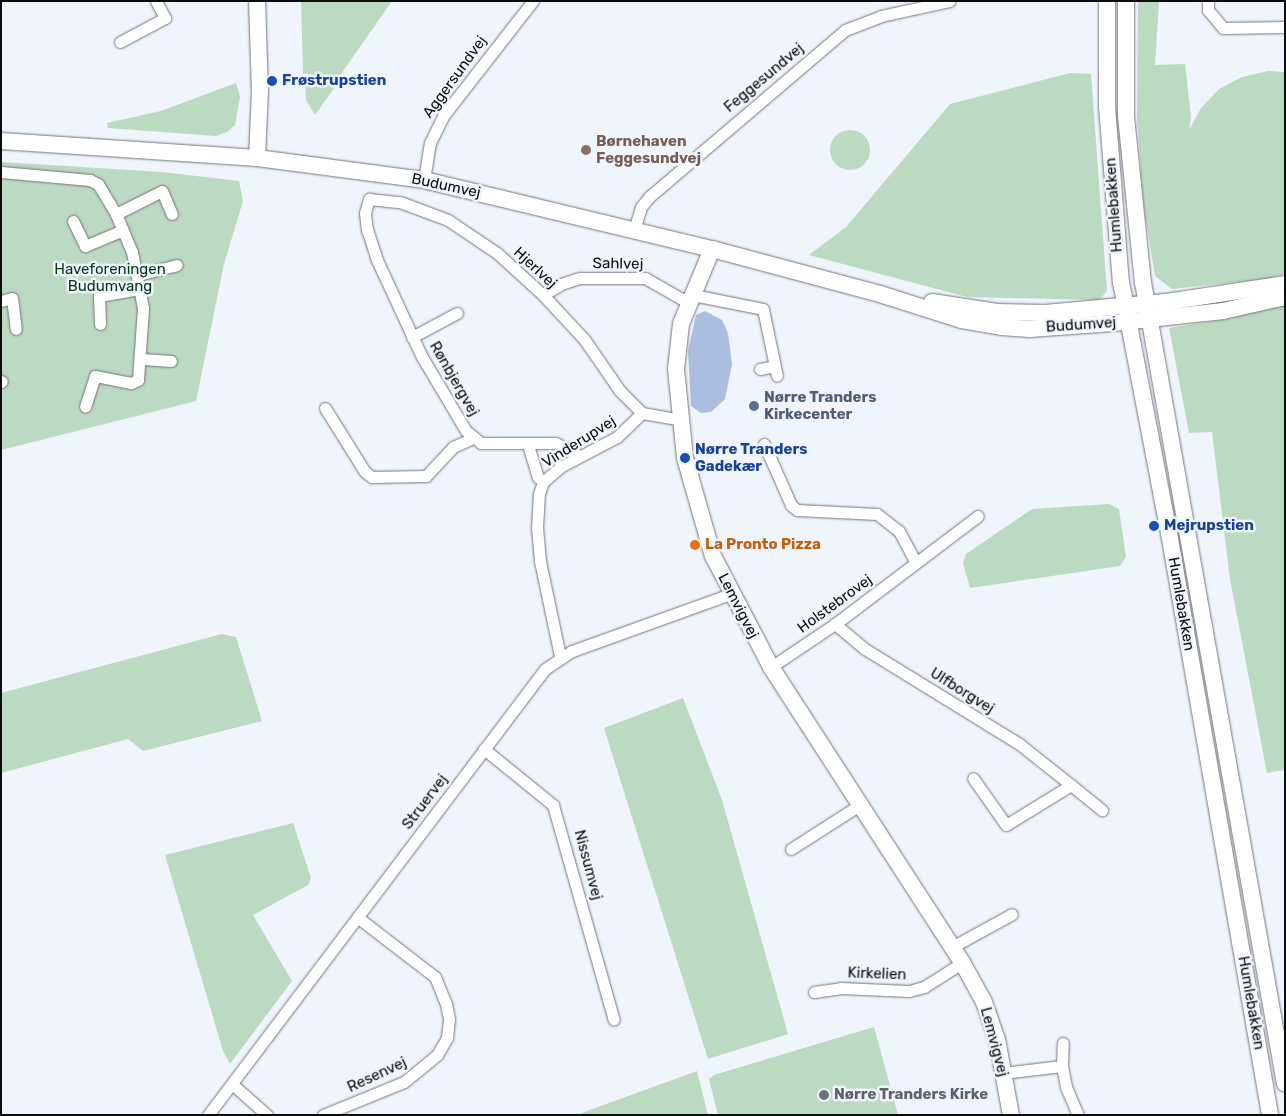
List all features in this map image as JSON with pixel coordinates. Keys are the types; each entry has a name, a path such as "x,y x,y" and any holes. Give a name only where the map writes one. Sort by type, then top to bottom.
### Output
{"street":[{"path":"120,42 164,18 156,1"},
{"path":"257,1 260,90 257,158"},
{"name":"Aggersundvej","path":"424,180 430,143 443,116 533,1"},
{"name":"Feggesundvej","path":"634,230 641,207 649,197 845,30 881,16 949,1"},
{"name":"Humlebakken","path":"1107,1 1107,106 1111,170 1138,313 1169,533 1270,1115"},
{"name":"Humlebakken","path":"1126,1 1125,68 1138,313 1174,453 1285,1084"},
{"path":"1208,1 1208,10 1222,28 1285,27"},
{"name":"Budumvej","path":"1,141 257,158 424,180 712,249 880,294 997,312 1138,313 1223,311 1285,297"},
{"path":"1,172 90,180 104,192 123,230 138,276 140,289 142,359 135,383 95,376 85,406"},
{"path":"116,214 162,192 172,214"},
{"name":"Hjerlvej","path":"369,199 400,202 448,220 497,253 544,295 584,339 625,397 642,413"},
{"name":"Rønbjergvej","path":"369,199 365,213 366,230 412,337 473,438 487,444 528,445 556,443 580,456"},
{"path":"73,221 85,246 123,230"},
{"name":"Lemvigvej","path":"712,249 682,324 676,370 685,458 700,520 730,594 771,668 858,806 952,947 988,1011 1004,1073 1011,1115"},
{"path":"138,276 177,265"},
{"name":"Sahlvej","path":"544,295 561,284 580,278 645,278 691,299"},
{"name":"Budumvej","path":"1138,313 1285,284"},
{"path":"100,324 99,296 140,289"},
{"path":"1,301 12,298 16,329"},
{"path":"691,299 763,309 776,371 760,369"},
{"name":"Rønbjergvej","path":"412,337 457,314"},
{"path":"142,359 170,361"},
{"path":"325,408 365,472 372,477 426,476 453,447 473,438"},
{"path":"642,413 681,420"},
{"name":"Vinderupvej","path":"560,656 540,561 537,529 539,494 543,482 550,474 617,437 642,413"},
{"path":"764,444 791,505 797,510 877,514 899,531 916,563"},
{"path":"528,445 538,477 543,482"},
{"name":"Holstebrovej","path":"771,668 835,624 978,516"},
{"name":"Struervej","path":"208,1115 545,668 560,656 730,594"},
{"name":"Ulfborgvej","path":"835,624 865,649 1018,743 1102,810"},
{"name":"Nissumvej","path":"484,749 553,805 614,1020"},
{"path":"973,778 1006,825 1071,785"},
{"path":"792,849 858,806"},
{"path":"952,947 1012,914"},
{"name":"Resenvej","path":"323,1115 404,1082 437,1055 447,1038 449,1019 446,1004 435,978 357,917"},
{"name":"Kirkelien","path":"814,992 841,988 909,991 924,987 962,964"},
{"path":"1063,1043 1062,1066 1066,1088 1078,1115"},
{"path":"1004,1073 1062,1066"},
{"path":"232,1084 267,1115"}],"green space":[{"path":"301,1 392,1 336,81 303,73"},
{"path":"1138,1 1159,1 1155,65 1185,64 1191,117 1189,130 1201,108 1219,89 1242,77 1268,71 1285,72 1285,274 1266,279 1172,289 1155,276 1143,201 1137,118"},
{"path":"1070,73 1091,74 1107,291 1099,300 967,297 809,255 846,227 950,104"},
{"path":"305,79 323,80 335,87 315,115 306,100"},
{"path":"236,83 240,97 235,125 227,132 216,136 108,128 107,123 161,111"},
{"path":"854,130 861,133 867,139 870,150 869,158 861,167 854,170 846,170 839,167 831,158 830,146 833,139 842,131"},
{"name":"Haveforeningen Budumvang","path":"1,162 162,172 239,181 243,201 224,264 196,401 1,450"},
{"path":"1285,303 1285,770 1267,773 1230,579 1212,432 1189,433 1169,328 1232,318"},
{"path":"1109,504 1119,509 1126,557 1120,566 970,588 963,563 966,554 1032,509"},
{"path":"222,634 236,637 262,721 143,751 128,739 1,773 1,693"},
{"path":"683,698 722,800 788,1034 708,1059 604,728"},
{"path":"293,823 311,878 308,885 253,915 292,981 230,1064 223,1051 165,855"},
{"path":"874,1027 898,1115 718,1115 709,1079 714,1075"},
{"path":"697,1071 708,1115 576,1115"}],"water":[{"path":"705,311 722,320 728,333 732,364 725,399 711,412 701,413 691,406 688,351 696,315"}],"place":[{"name":"Frøstrupstien","path":"272,81"},
{"name":"Børnehaven Feggesundvej","path":"586,150"},
{"name":"Nørre Tranders Kirkecenter","path":"754,406"},
{"name":"Nørre Tranders Gadekær","path":"685,458"},
{"name":"Mejrupstien","path":"1154,526"},
{"name":"La Pronto Pizza","path":"695,545"},
{"name":"Nørre Tranders Kirke","path":"824,1095"}]}
